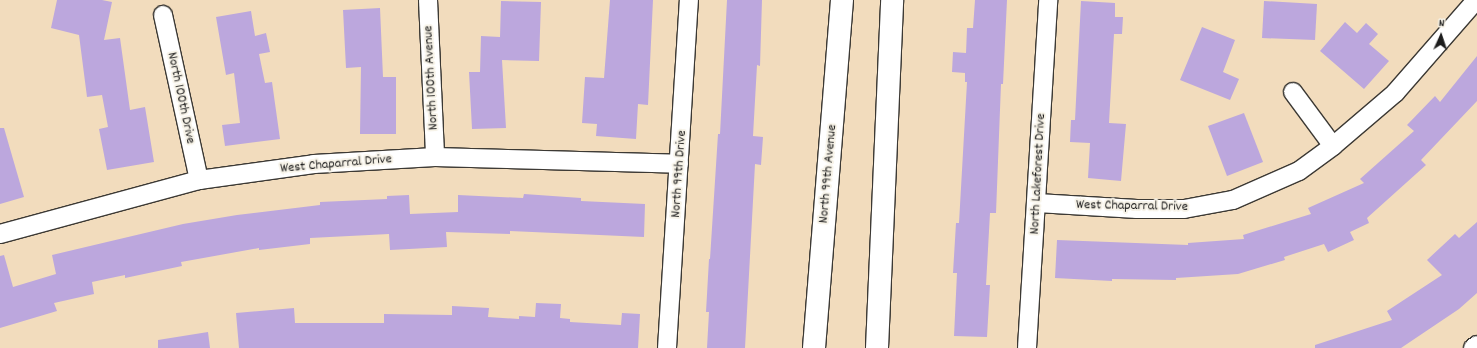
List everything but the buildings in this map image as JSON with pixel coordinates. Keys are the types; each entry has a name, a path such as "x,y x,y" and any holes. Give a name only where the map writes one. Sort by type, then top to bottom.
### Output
{"main road":[{"name":"North 99th Avenue","path":"814,348 842,0"},
{"path":"877,348 892,0"}],"street":[{"name":"North 100th Avenue","path":"428,0 435,157"},
{"name":"North 99th Drive","path":"667,348 689,0"},
{"name":"North Lakeforest Drive","path":"1028,348 1048,0"},
{"name":"West Chaparral Drive","path":"1037,203 1137,209 1184,209 1233,200 1298,171 1333,146 1395,93 1476,0"},
{"name":"North 100th Drive","path":"163,16 198,180"},
{"path":"1293,92 1333,146"},
{"name":"West Chaparral Drive","path":"0,234 198,180 314,164 435,157 679,164"},
{"path":"1473,348 1477,345"}]}
